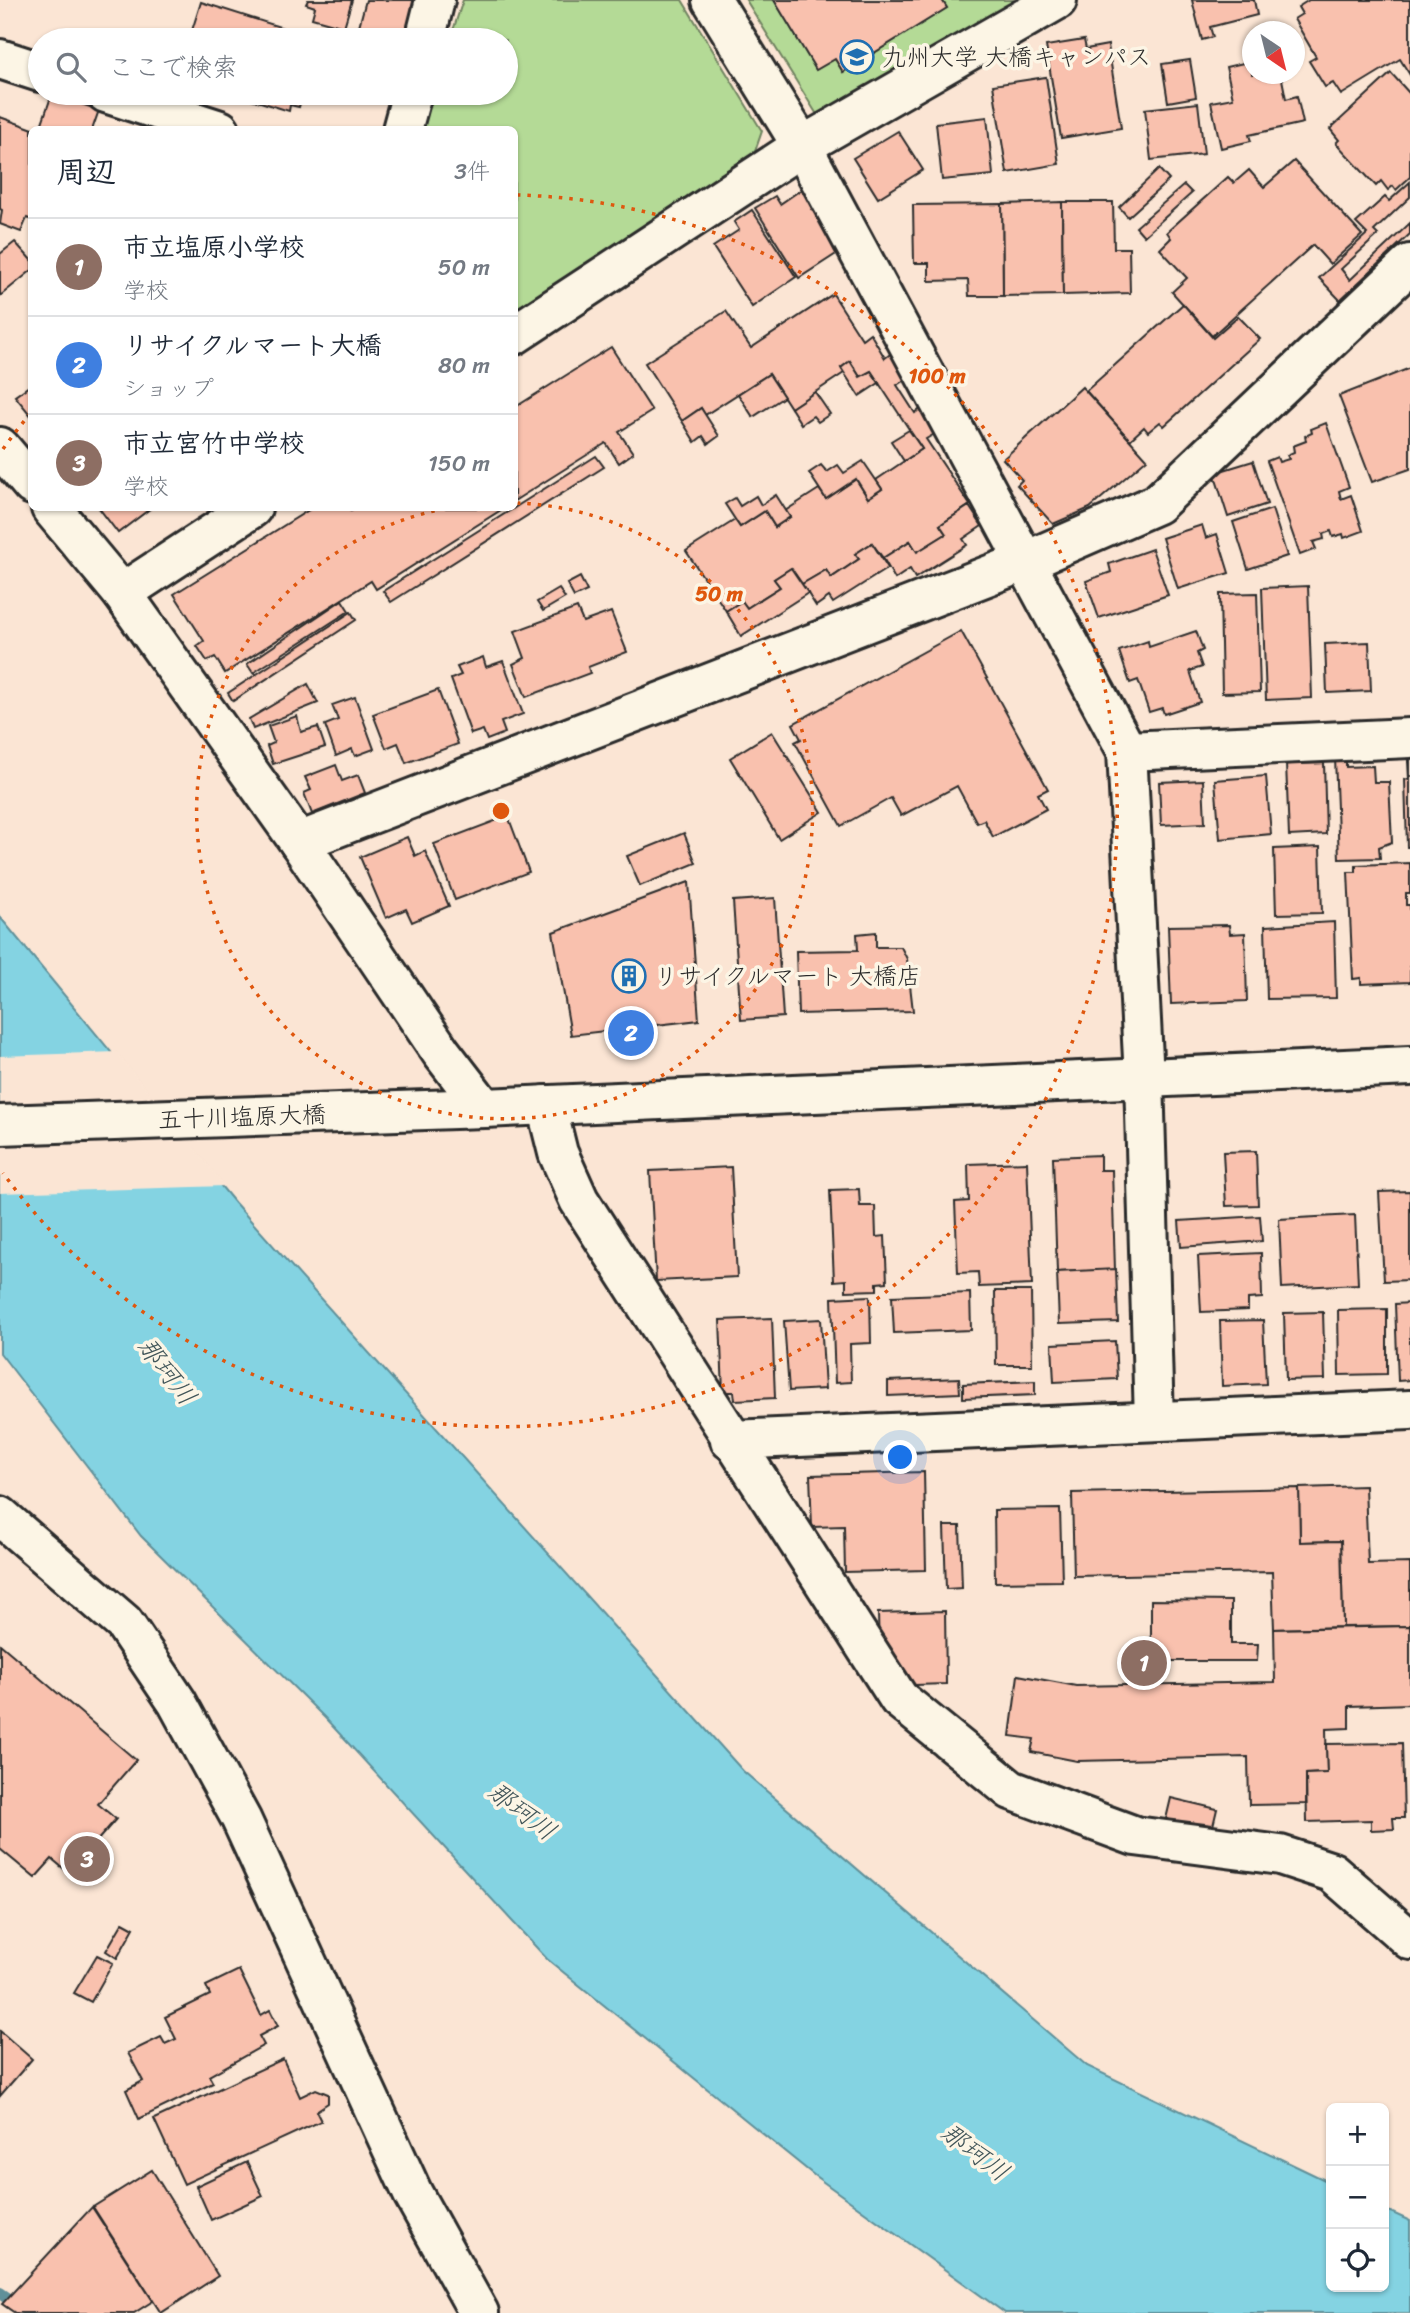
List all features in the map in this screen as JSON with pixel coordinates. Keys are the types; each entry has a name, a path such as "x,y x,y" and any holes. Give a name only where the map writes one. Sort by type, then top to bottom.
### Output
{"street":[{"path":"428,28 435,0"},
{"path":"712,0 802,146 1127,751 1144,1078 1154,1420"},
{"path":"518,332 802,146 1057,0"},
{"path":"0,59 28,68"},
{"path":"143,105 208,126"},
{"path":"403,126 409,105"},
{"path":"299,842 1026,561 1157,504 1410,264"},
{"path":"0,447 28,480"},
{"path":"54,511 122,593 299,842 441,1052 484,1108"},
{"path":"122,593 248,511"},
{"path":"1127,751 1410,738"},
{"name":"五十川塩原大橋","path":"0,1125 484,1108 1410,1066"},
{"path":"546,1105 558,1153 579,1200 730,1440 899,1699 1012,1790 1135,1836 1280,1855 1332,1872 1410,1940"},
{"path":"730,1440 1410,1410"},
{"path":"0,1516 124,1623 177,1702 242,1819 413,2194 479,2313"}],"green space":[{"path":"463,0 682,0 762,131 752,160 518,316 518,126 423,126 430,105 518,105 518,28 454,28"},
{"path":"746,0 774,0 816,70 835,59 843,72 947,8 942,0 1031,0 831,117 816,113"}],"water":[{"name":"那珂川","path":"0,917 235,1203 743,1771 1087,2066 1326,2181 1326,2292 1389,2292 1389,2211 1410,2221 1410,2313 1005,2313 815,2176 547,1959 325,1718 141,1536 0,1353"}],"pier":[{"path":"116,1052 225,1186 0,1193 0,1056"}],"building":[{"path":"308,0 352,0 344,27 312,18 315,7 306,4"},
{"path":"366,0 418,0 410,28 359,28"},
{"path":"774,0 942,0 947,8 843,72 835,59 816,70"},
{"path":"1192,0 1254,0 1257,15 1210,27 1213,37 1202,40"},
{"path":"1309,0 1410,0 1410,75 1400,59 1341,95 1333,83 1325,87 1309,61 1316,57 1305,38 1305,21 1294,19 1302,14 1298,7"},
{"path":"201,2 283,28 193,28"},
{"path":"1084,40 1086,49 1108,45 1121,128 1061,138 1046,46"},
{"path":"1190,60 1196,97 1168,102 1162,64"},
{"path":"1242,63 1242,84 1283,84 1286,99 1297,96 1303,123 1249,135 1251,141 1221,148 1211,102 1233,98 1226,67"},
{"path":"1391,73 1410,94 1410,177 1396,190 1393,186 1388,190 1381,181 1376,186 1336,143 1339,140 1330,129"},
{"path":"1046,77 1059,164 1007,173 993,85"},
{"path":"1198,103 1204,154 1151,160 1145,109"},
{"path":"48,105 84,105 99,110 93,126 41,126"},
{"path":"270,105 290,105 289,111"},
{"path":"0,117 28,127 28,218 21,232 0,224"},
{"path":"987,117 993,175 942,180 936,123"},
{"path":"898,131 923,170 878,198 853,158"},
{"path":"1294,161 1362,235 1330,264 1313,245 1212,336 1172,292 1187,278 1160,249 1171,238 1167,232 1228,177 1234,183 1249,170 1264,187"},
{"path":"1159,169 1169,180 1128,217 1119,207"},
{"path":"1410,182 1410,197 1374,231 1378,235 1341,269 1350,280 1410,223 1410,234 1340,300 1319,278 1367,234 1356,223 1385,197 1389,201"},
{"path":"1184,185 1192,193 1144,236 1136,227"},
{"path":"805,187 844,249 799,278 755,208 775,196 780,204"},
{"path":"1062,202 1063,295 1003,296 1002,204"},
{"path":"1062,202 1113,202 1114,248 1129,248 1130,293 1063,295"},
{"path":"1002,204 1003,296 969,296 968,280 929,281 929,263 914,263 913,205"},
{"path":"752,210 796,277 752,307 713,247 739,230 734,222"},
{"path":"15,242 28,257 28,273 0,296 0,254"},
{"path":"833,294 862,339 870,333 885,358 893,352 909,377 897,385 915,413 922,408 938,432 926,439 970,505 940,525 946,534 917,552 910,541 883,558 872,543 855,554 859,559 831,578 826,570 802,584 791,568 774,579 780,587 747,608 742,601 726,611 686,551 735,520 740,527 765,511 775,527 790,517 785,511 819,489 826,499 856,479 868,498 882,489 876,480 922,449 871,371 860,377 850,361 841,368 844,373 791,408 769,374 705,415 701,408 682,421 645,363 726,311 751,348"},
{"path":"1183,304 1213,338 1238,316 1260,339 1164,426 1160,422 1148,432 1144,427 1130,440 1086,391"},
{"path":"611,347 652,411 619,432 633,453 619,463 606,443 518,498 518,405"},
{"path":"850,361 860,377 871,371 879,383 859,396 841,368"},
{"path":"1410,368 1410,469 1372,482 1339,396"},
{"path":"769,374 784,397 753,417 738,394"},
{"path":"28,387 28,412 15,396"},
{"path":"1082,387 1147,459 1090,508 1053,524 1017,485 1022,480 1003,459"},
{"path":"815,392 830,414 818,422 813,416 801,424 791,408"},
{"path":"701,408 719,436 708,444 703,436 695,442 682,421"},
{"path":"1326,423 1349,487 1339,491 1341,499 1351,495 1363,531 1344,538 1343,534 1333,537 1331,531 1323,534 1324,539 1313,542 1316,549 1300,555 1267,461 1277,457 1279,462 1289,459 1287,455 1294,452 1293,446 1306,441 1305,436 1312,433 1311,429"},
{"path":"909,430 922,449 904,461 891,441"},
{"path":"596,456 604,467 391,602 383,591 509,511 518,511 518,505"},
{"path":"863,461 882,489 868,498 856,479 826,499 809,473 821,465 827,472 838,465 844,473"},
{"path":"1253,461 1267,504 1228,517 1214,473"},
{"path":"776,495 790,517 775,527 765,511 740,527 725,504 735,498 740,506 756,496 761,505"},
{"path":"969,506 982,526 963,539 967,545 915,578 910,569 895,579 883,558 910,541 917,552 946,534 940,525"},
{"path":"1272,509 1287,556 1248,569 1233,522"},
{"path":"101,511 147,511 118,533"},
{"path":"307,511 499,511 376,589 371,581 225,673 215,657 207,661 197,646 204,641 174,594"},
{"path":"1202,525 1206,538 1217,534 1229,573 1178,589 1162,538"},
{"path":"872,543 888,568 833,603 829,597 816,606 802,584 826,570 831,578 859,559 855,554"},
{"path":"1152,549 1168,595 1099,618 1086,581 1111,572 1109,564"},
{"path":"791,568 808,593 741,636 726,611 742,601 747,608 780,587 774,579"},
{"path":"580,577 587,591 574,597 567,584"},
{"path":"1308,586 1312,698 1266,700 1262,588"},
{"path":"559,589 565,598 543,611 537,602"},
{"path":"1257,593 1260,692 1222,693 1220,594"},
{"path":"342,600 349,611 253,673 247,664"},
{"path":"577,608 583,622 611,612 627,652 588,667 590,673 526,697 513,664 525,658 515,631"},
{"path":"351,612 356,620 233,701 228,693"},
{"path":"961,631 1048,789 1038,794 1046,809 993,837 984,820 977,823 957,786 901,816 891,798 841,826 795,742 801,739 793,724"},
{"path":"1196,631 1203,650 1197,653 1202,667 1190,671 1200,702 1164,714 1162,708 1149,712 1138,680 1130,683 1119,651 1148,641 1149,647"},
{"path":"1369,642 1371,691 1327,693 1325,644"},
{"path":"483,657 486,667 503,661 523,714 501,722 505,733 487,740 483,730 471,734 451,679 461,675 457,667"},
{"path":"308,684 318,703 253,729 249,719"},
{"path":"438,690 458,744 406,763 398,743 386,748 373,714"},
{"path":"355,697 374,749 355,756 352,749 336,756 325,725 338,720 332,705"},
{"path":"297,716 301,732 318,727 325,747 273,764 267,746 274,743 268,726"},
{"path":"772,732 822,812 779,839 730,758"},
{"path":"1346,757 1346,767 1373,766 1374,782 1389,782 1392,842 1379,847 1380,858 1339,859 1335,758"},
{"path":"1410,761 1410,847 1407,847 1405,779 1409,780"},
{"path":"1324,763 1326,834 1289,836 1286,764"},
{"path":"336,765 342,781 358,775 365,793 312,814 304,793 311,790 305,777"},
{"path":"1266,776 1271,834 1220,839 1215,780"},
{"path":"1203,780 1205,823 1161,825 1159,782"},
{"path":"508,816 529,872 455,900 434,844"},
{"path":"684,833 696,863 640,886 627,856"},
{"path":"407,837 415,856 425,851 449,906 412,922 406,909 386,918 360,857"},
{"path":"1320,847 1322,913 1276,914 1274,849"},
{"path":"1410,863 1410,893 1406,893 1406,905 1410,905 1410,982 1361,984 1361,978 1353,979 1348,872 1356,872 1356,865"},
{"name":"リサイクルマート 大橋店","path":"689,882 699,1020 571,1035 553,932"},
{"path":"775,898 783,1017 741,1020 733,901"},
{"path":"1334,922 1336,998 1267,999 1265,926"},
{"path":"1229,925 1230,934 1245,933 1247,1001 1171,1004 1168,926"},
{"path":"876,932 876,947 901,947 907,959 913,1011 798,1014 796,951 858,950 857,934"},
{"path":"1256,1151 1258,1205 1226,1206 1223,1152"},
{"path":"1100,1155 1100,1170 1112,1170 1115,1270 1057,1272 1053,1157"},
{"path":"1027,1162 1032,1285 979,1287 978,1272 958,1273 955,1202 969,1201 968,1164"},
{"path":"731,1167 737,1277 656,1281 650,1171"},
{"path":"859,1189 860,1206 875,1206 876,1237 885,1236 887,1282 877,1283 877,1290 846,1291 846,1280 834,1281 830,1190"},
{"path":"1410,1191 1410,1280 1384,1281 1379,1192"},
{"path":"1355,1215 1358,1284 1282,1288 1279,1219"},
{"path":"1260,1216 1262,1241 1181,1247 1179,1221"},
{"path":"1261,1253 1262,1298 1248,1299 1248,1310 1201,1312 1198,1256"},
{"path":"1116,1269 1118,1322 1059,1324 1057,1272"},
{"path":"995,1291 1031,1291 1032,1365 996,1365"},
{"path":"970,1293 971,1330 894,1333 892,1296"},
{"path":"870,1296 871,1343 850,1344 851,1382 835,1383 832,1298"},
{"path":"1410,1303 1410,1380 1398,1381 1395,1304"},
{"path":"1387,1309 1387,1374 1339,1375 1338,1310"},
{"path":"1323,1312 1325,1379 1286,1380 1284,1313"},
{"path":"772,1318 775,1398 735,1400 734,1392 723,1392 720,1320"},
{"path":"821,1319 825,1389 789,1391 784,1321"},
{"path":"1263,1320 1266,1384 1222,1386 1220,1321"},
{"path":"1115,1341 1117,1379 1054,1382 1052,1344"},
{"path":"959,1378 960,1393 888,1396 888,1381"},
{"path":"1035,1381 1035,1395 963,1398 963,1384"},
{"path":"924,1472 926,1570 845,1572 844,1526 812,1527 810,1475"},
{"path":"1365,1486 1368,1564 1410,1563 1410,1626 1343,1627 1341,1541 1300,1542 1299,1488"},
{"path":"1299,1488 1300,1542 1341,1541 1343,1627 1274,1629 1272,1572 1074,1576 1072,1493"},
{"path":"1060,1509 1062,1581 995,1582 994,1510"},
{"path":"944,1526 960,1526 962,1588 946,1589"},
{"path":"1151,1600 1231,1601 1231,1644 1258,1644 1257,1661 1151,1661"},
{"path":"945,1611 946,1684 915,1685 879,1651 878,1613"},
{"path":"1410,1626 1410,1704 1349,1706 1349,1728 1326,1729 1327,1773 1306,1774 1306,1804 1249,1805 1248,1757 1077,1761 1031,1752 1034,1739 1010,1736 1018,1675 1076,1686 1275,1682 1274,1629"},
{"path":"0,1644 136,1760 98,1804 116,1819 69,1873 52,1859 35,1878 0,1849"},
{"path":"1402,1743 1404,1818 1393,1818 1394,1829 1371,1830 1371,1820 1307,1822 1306,1774 1327,1773 1326,1744"},
{"path":"1171,1798 1217,1809 1212,1830 1166,1819"},
{"path":"123,1922 134,1928 117,1958 106,1951"},
{"path":"97,1955 113,1963 91,2002 74,1993"},
{"path":"239,1970 261,2015 270,2010 278,2026 259,2036 264,2045 209,2076 213,2083 139,2119 126,2090 143,2081 128,2053 161,2037 165,2044 176,2039 165,2017 210,1995 206,1986"},
{"path":"0,2031 32,2059 0,2096"},
{"path":"283,2059 300,2097 316,2089 328,2094 328,2103 316,2111 321,2121 184,2184 154,2119"},
{"path":"247,2162 263,2196 211,2220 196,2186"},
{"path":"152,2170 218,2276 161,2313 93,2207"},
{"path":"92,2207 153,2301 134,2313 15,2313 2,2304"}],"waterway":[{"path":"0,2293 29,2313"}],"place":[{"name":"九州大学 大橋キャンパス","path":"857,57"},
{"name":"リサイクルマート 大橋店","path":"629,976"},
{"name":"リサイクルマート大橋","path":"631,1033"},
{"name":"市立塩原小学校","path":"1144,1663"},
{"name":"市立宮竹中学校","path":"87,1859"}]}
